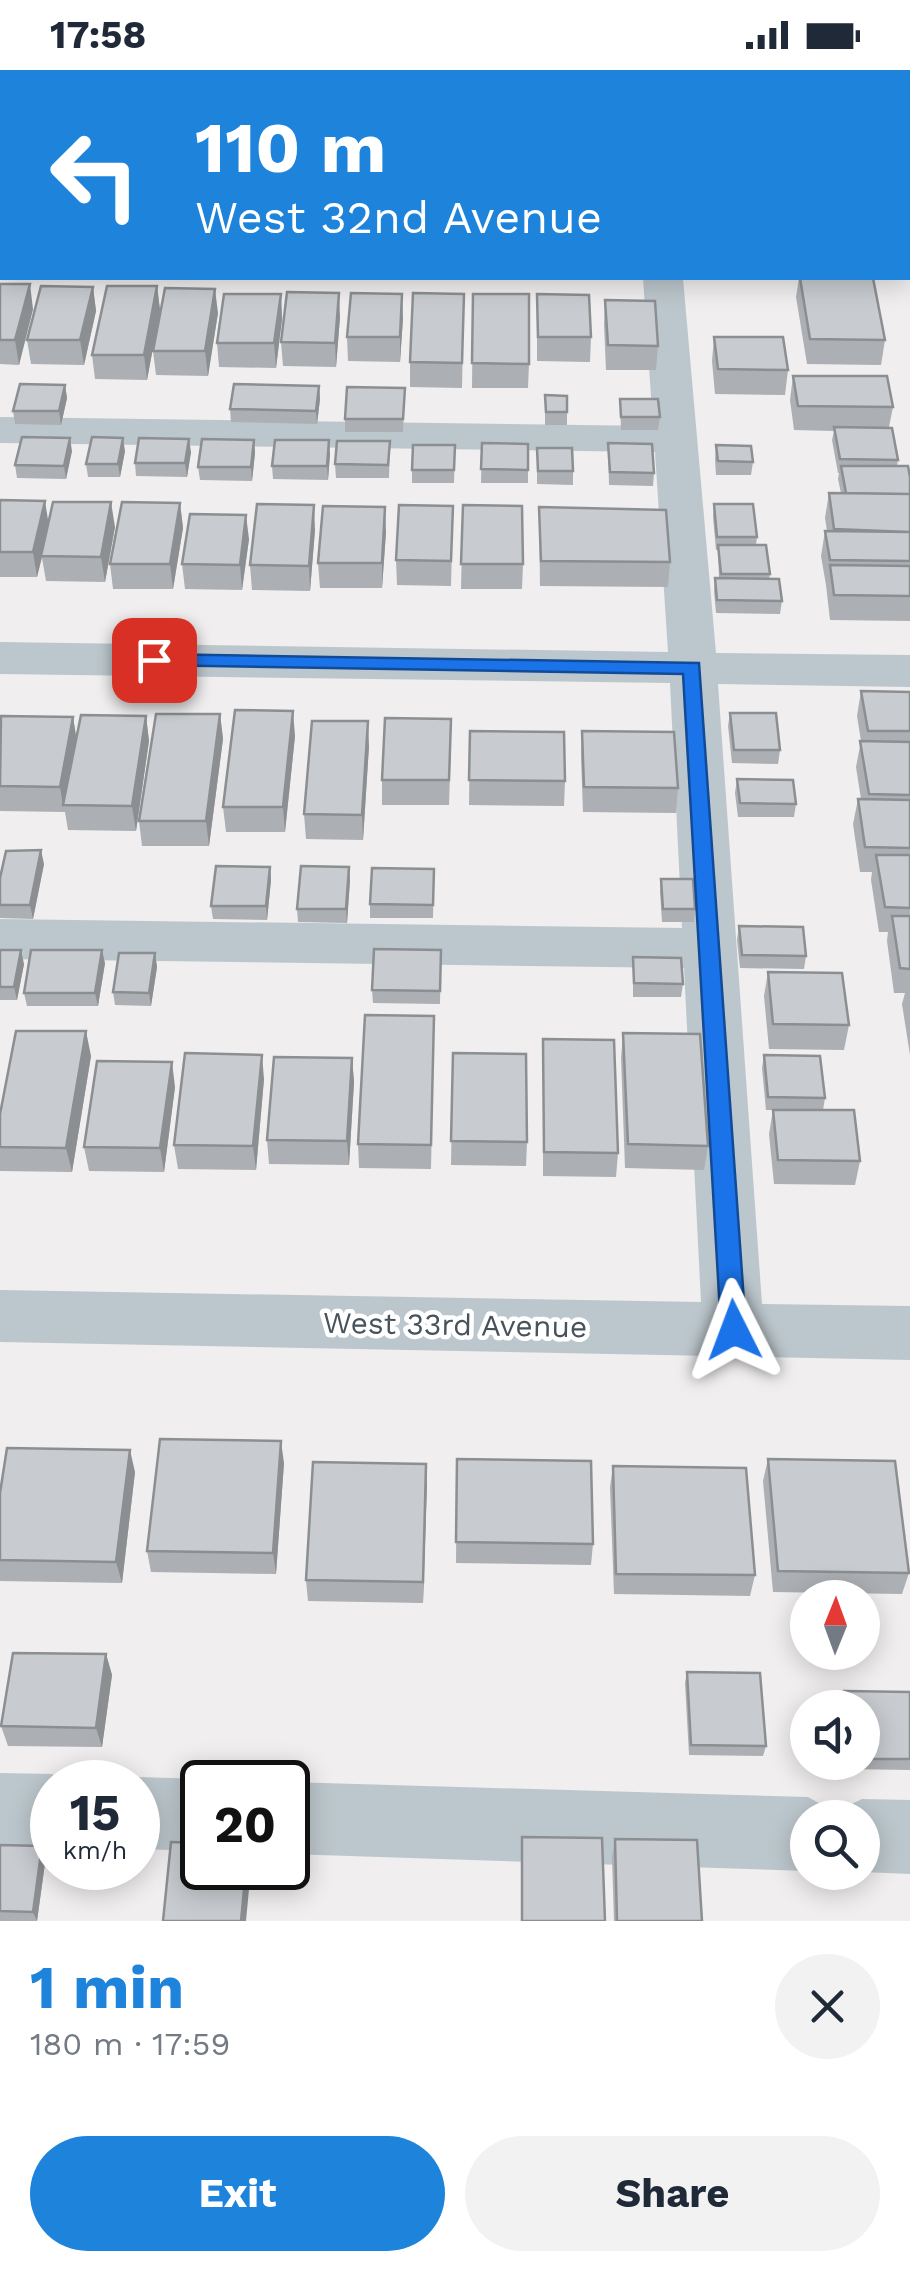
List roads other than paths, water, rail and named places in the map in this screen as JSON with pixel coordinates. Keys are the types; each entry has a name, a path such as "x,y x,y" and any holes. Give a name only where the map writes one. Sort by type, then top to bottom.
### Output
{"street":[{"path":"663,280 734,1330"},
{"path":"0,430 676,439"},
{"path":"0,658 910,671"},
{"path":"0,939 710,948"},
{"name":"West 33rd Avenue","path":"0,1316 910,1333"},
{"path":"0,1808 30,1809"},
{"path":"310,1819 790,1833"},
{"path":"880,1836 910,1837"}]}
